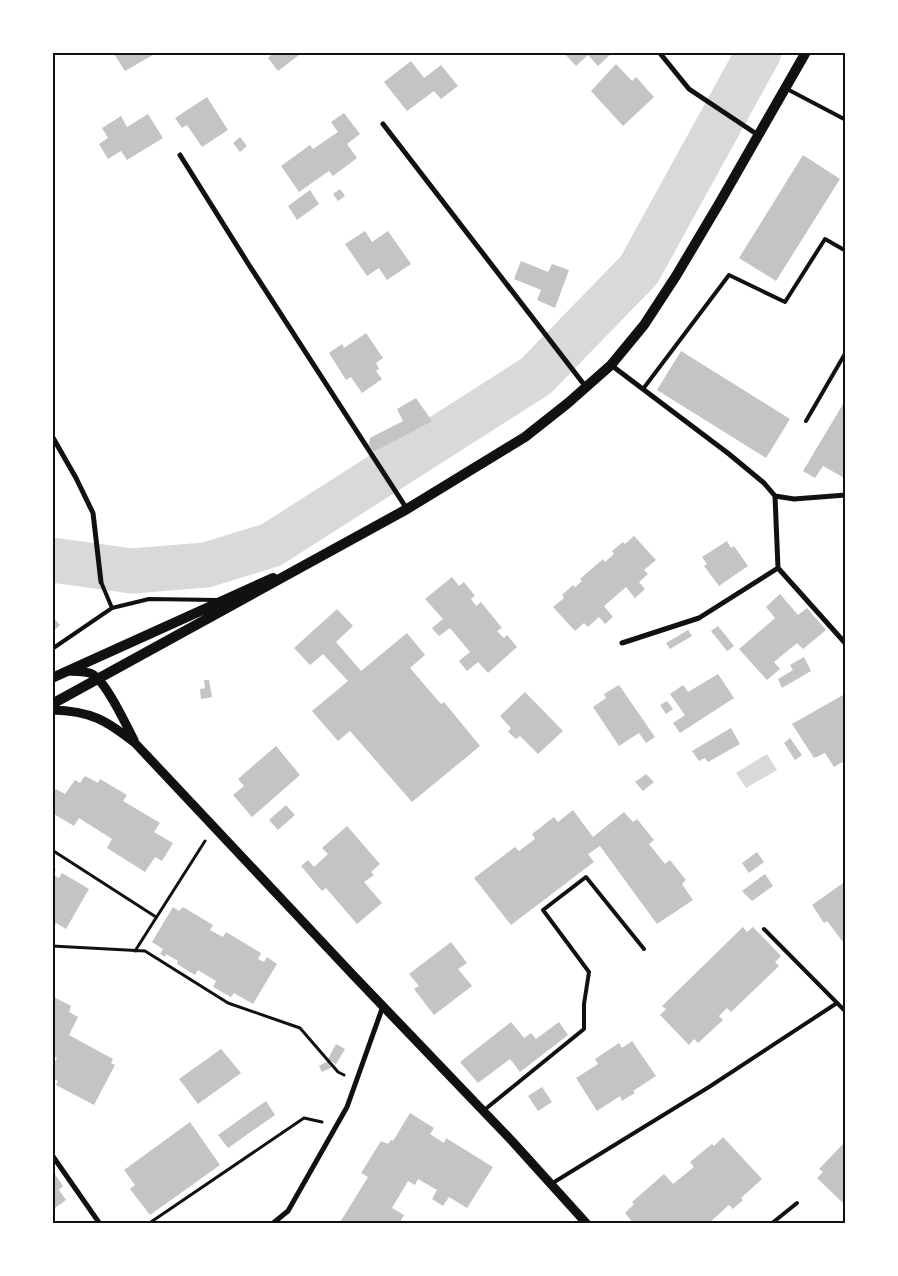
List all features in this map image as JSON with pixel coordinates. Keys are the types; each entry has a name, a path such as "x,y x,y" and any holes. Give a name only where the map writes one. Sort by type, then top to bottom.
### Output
{"main road":[{"path":"52,704 407,509 525,437 586,387 611,364 644,324 676,276 806,52"},
{"path":"52,678 335,550"}],"street":[{"path":"659,52 690,89 758,135"},
{"path":"382,124 586,387"},
{"path":"180,154 254,273 407,509"},
{"path":"611,364 729,454 764,483 775,496 778,568 846,644"},
{"path":"52,436 93,513 101,582"},
{"path":"775,496 794,499 846,495"},
{"path":"622,643 699,618 778,568"},
{"path":"69,671 91,674 99,679 135,743"},
{"path":"52,710 69,710 90,714 112,725 135,743 483,1111 586,1224"},
{"path":"272,1224 288,1211 347,1107 383,1006"},
{"path":"52,1155 100,1224"}],"lane":[{"path":"785,88 846,120"},
{"path":"643,389 729,275 785,302 825,239 846,251"},
{"path":"806,421 846,352"},
{"path":"101,582 112,608"},
{"path":"52,649 112,608 149,599 223,600"},
{"path":"483,1111 584,1029 584,1004 589,972 543,910 586,877 644,949"},
{"path":"764,929 846,1012"},
{"path":"551,1184 710,1087 837,1003"},
{"path":"771,1224 797,1203"}],"path":[{"path":"135,950 213,827"},
{"path":"52,850 156,917"},
{"path":"52,946 145,951 228,1003 300,1028 338,1072 356,1081"},
{"path":"148,1224 304,1118 337,1125"}],"shaded area":[{"path":"767,754 777,770 746,788 736,773"}],"building":[{"path":"113,52 158,52 125,71"},
{"path":"274,52 297,52 299,55 278,71 268,58"},
{"path":"563,52 613,52 598,66 588,55 576,66"},
{"path":"411,61 424,78 441,65 458,86 441,99 434,91 407,111 384,82"},
{"path":"616,64 632,81 636,77 654,97 623,126 591,91"},
{"path":"207,97 228,130 202,147 187,125 182,128 175,118"},
{"path":"344,113 360,134 347,144 357,158 333,176 329,171 299,192 281,166 310,145 313,149 338,132 331,122"},
{"path":"148,114 163,138 127,160 121,151 108,159 99,144 108,138 102,128 121,116 127,127"},
{"path":"240,137 247,146 240,152 233,143"},
{"path":"803,155 840,179 776,281 739,258"},
{"path":"340,189 345,196 338,201 333,194"},
{"path":"310,190 319,204 297,220 288,206"},
{"path":"365,231 372,242 388,231 411,264 387,280 379,268 367,276 345,244"},
{"path":"521,261 548,272 552,264 569,270 555,308 537,300 541,290 514,279"},
{"path":"366,333 383,358 376,363 379,369 376,371 382,379 362,393 351,377 346,380 329,353 342,344 344,348"},
{"path":"681,351 790,419 766,458 657,390"},
{"path":"416,398 432,421 374,452 369,445 370,438 403,421 397,409"},
{"path":"846,399 846,479 823,466 815,478 803,471"},
{"path":"634,536 656,560 644,570 648,574 639,582 645,589 635,598 626,587 604,606 613,617 605,624 599,617 588,627 584,623 575,631 553,607 564,598 562,595 573,585 575,587 582,581 580,579 603,559 605,562 614,554 612,551 623,542 625,544"},
{"path":"727,541 731,548 734,546 748,566 719,586 704,566 707,564 702,557"},
{"path":"452,577 459,586 464,582 475,596 471,599 476,606 481,602 502,628 497,631 504,638 507,635 517,647 488,673 478,662 467,671 459,661 470,652 450,628 439,636 432,628 443,619 425,599"},
{"path":"780,594 798,615 807,608 826,630 803,649 797,643 774,662 780,669 767,680 739,649 775,618 766,607"},
{"path":"337,609 353,626 336,642 361,671 407,633 425,655 410,668 441,704 444,702 480,746 412,802 350,731 338,741 312,711 348,681 323,654 310,665 294,648"},
{"path":"52,616 60,625 52,632"},
{"path":"718,626 734,646 727,651 711,631"},
{"path":"688,630 692,636 670,649 666,643"},
{"path":"804,657 811,671 782,688 778,679 793,670 790,665"},
{"path":"718,674 734,698 680,733 673,723 685,715 670,694 683,685 688,692"},
{"path":"204,680 209,680 212,697 201,699 200,689 205,688"},
{"path":"619,685 655,737 646,743 639,733 619,746 593,707 606,698 604,694"},
{"path":"525,692 563,731 538,754 520,736 516,739 508,732 511,728 500,716"},
{"path":"846,695 846,760 834,767 825,753 814,758 792,724"},
{"path":"667,701 673,709 666,714 660,705"},
{"path":"731,728 740,744 708,762 705,758 699,761 692,751"},
{"path":"790,738 802,755 795,760 784,743"},
{"path":"276,746 300,775 252,817 233,795 244,786 238,779"},
{"path":"646,774 654,782 643,791 635,782"},
{"path":"85,776 98,783 100,779 127,795 123,801 160,823 154,832 173,843 162,861 155,857 145,872 107,848 112,839 79,818 74,826 52,813 52,795 56,789 65,794 75,780 80,783"},
{"path":"286,805 295,815 278,830 269,820"},
{"path":"573,810 593,837 624,812 633,822 637,819 654,840 649,844 665,864 670,860 686,880 682,884 693,900 657,924 600,846 588,854 594,862 511,925 474,878 515,847 519,851 535,839 532,834 554,817 558,822"},
{"path":"347,826 380,864 371,872 374,875 364,882 382,903 357,924 326,888 322,891 301,866 308,860 314,867 328,854 322,848"},
{"path":"757,852 764,862 749,873 742,863"},
{"path":"52,867 56,869 53,875 59,878 62,873 89,889 66,929 56,923 52,929"},
{"path":"765,874 773,886 752,901 742,891"},
{"path":"846,881 846,946 827,921 824,923 812,905"},
{"path":"173,907 179,911 183,907 213,925 210,930 223,937 226,932 261,953 258,959 264,962 267,957 277,964 253,1004 234,993 231,997 213,987 216,981 198,970 195,975 177,964 178,961 166,954 165,957 160,954 163,949 152,942"},
{"path":"743,927 747,932 753,927 781,956 775,962 779,966 731,1012 727,1008 719,1016 723,1020 698,1043 694,1039 689,1045 660,1015 666,1009 662,1006"},
{"path":"451,942 467,963 458,969 472,986 434,1015 414,989 419,986 409,974"},
{"path":"52,996 71,1006 69,1012 78,1017 69,1035 113,1059 111,1063 115,1065 94,1105 56,1085 58,1081 52,1078 52,1067 57,1058 52,1055"},
{"path":"511,1022 524,1038 531,1033 536,1039 559,1022 568,1035 520,1072 510,1059 478,1083 460,1062"},
{"path":"632,1041 656,1076 633,1091 635,1093 622,1101 620,1096 597,1111 576,1078 598,1064 595,1059 619,1043 622,1048"},
{"path":"336,1044 345,1049 336,1064 328,1059"},
{"path":"221,1049 241,1073 198,1104 179,1079"},
{"path":"328,1061 332,1067 322,1072 319,1066"},
{"path":"542,1087 552,1102 538,1111 528,1096"},
{"path":"266,1101 275,1115 228,1148 218,1135"},
{"path":"410,1113 434,1128 430,1134 444,1143 446,1138 493,1167 467,1208 449,1197 443,1206 432,1199 437,1190 418,1179 415,1185 408,1181 392,1208 404,1215 399,1224 339,1224 368,1177 361,1173 381,1141 388,1144 391,1140 393,1141"},
{"path":"190,1122 220,1165 150,1215 130,1189 135,1185 124,1170"},
{"path":"723,1137 762,1179 741,1198 743,1200 733,1209 729,1205 708,1224 634,1224 625,1213 634,1204 632,1202 664,1174 673,1184 694,1167 690,1162 712,1144 714,1146"},
{"path":"846,1141 846,1206 817,1178 823,1172 819,1169"},
{"path":"52,1170 63,1186 59,1190 66,1200 52,1210"}],"waterway":[{"path":"52,560 132,571 206,565 271,545 536,376 639,270 759,52"}]}
